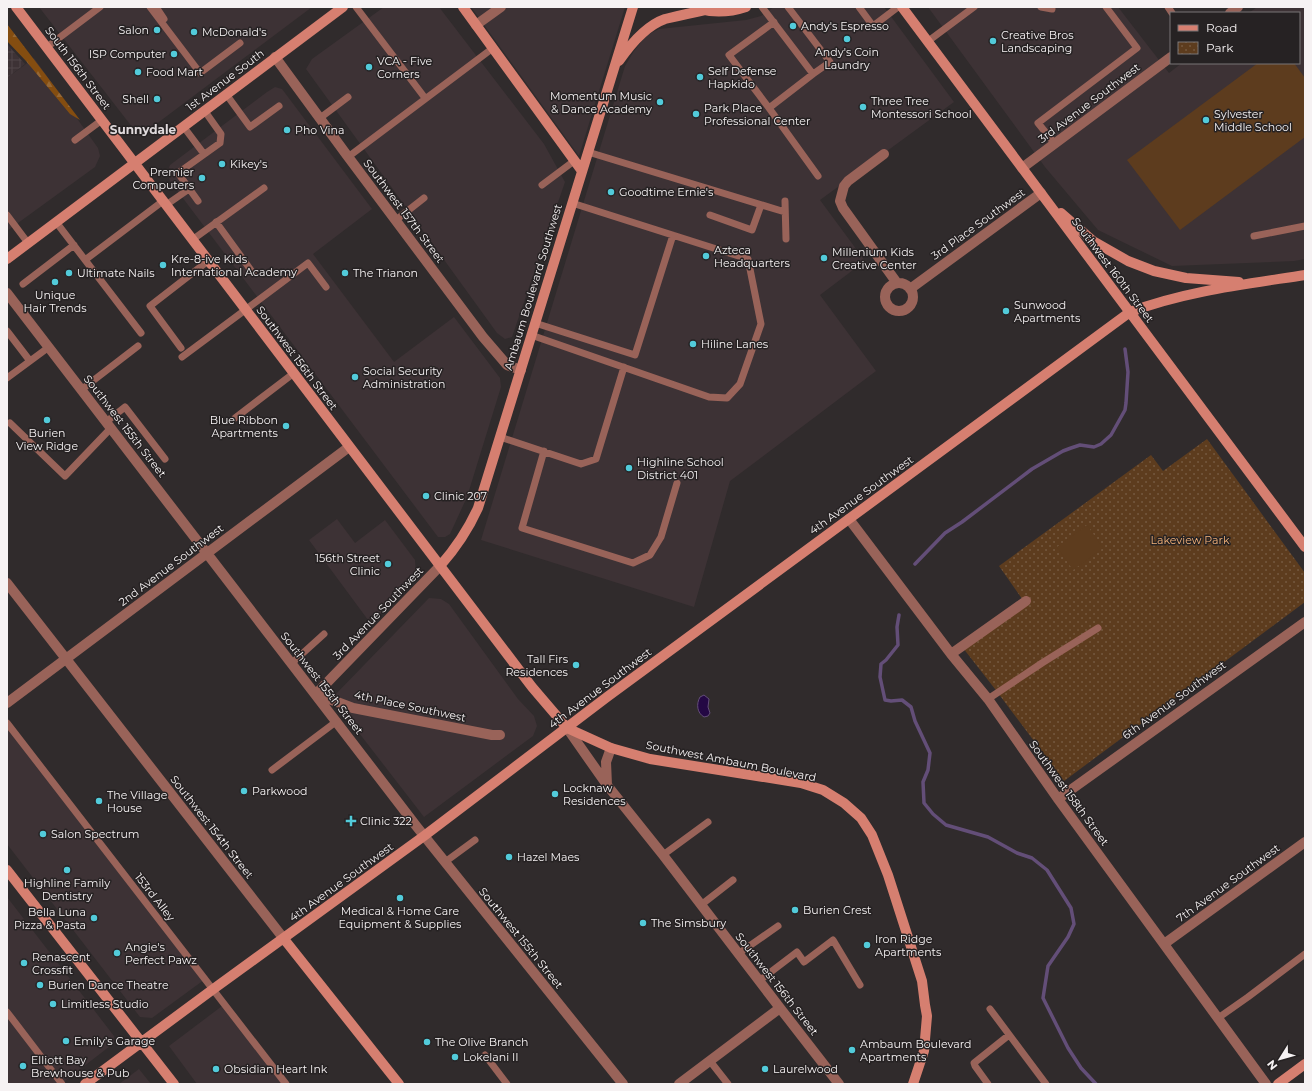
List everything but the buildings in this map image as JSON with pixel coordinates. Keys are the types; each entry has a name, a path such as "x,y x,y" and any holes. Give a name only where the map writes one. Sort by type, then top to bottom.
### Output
{"street":[{"name":"South 156th Street","path":"16,7 134,163"},
{"name":"1st Avenue South","path":"7,259 204,110 344,7"},
{"path":"463,7 582,171"},
{"path":"476,25 501,7"},
{"name":"Ambaum Boulevard Southwest","path":"440,566 454,551 476,513 633,7"},
{"path":"693,7 718,12 731,11 746,7"},
{"name":"Southwest 160th Street","path":"902,7 1305,547"},
{"path":"613,69 628,48 648,28 663,20 705,10"},
{"name":"Southwest 157th Street","path":"276,57 348,157 496,354 506,365 521,370"},
{"name":"3rd Avenue Southwest","path":"1022,168 1170,58"},
{"path":"884,154 848,181 844,186 840,201 843,208 897,283"},
{"name":"Southwest 156th Street","path":"134,163 440,566"},
{"path":"1043,195 1093,241 1128,261 1154,271 1186,278 1250,283 1305,275"},
{"name":"3rd Place Southwest","path":"910,289 1043,195"},
{"path":"897,283 902,283 910,289 913,298 909,307 900,311 891,309 886,301 886,291 889,287 897,283"},
{"name":"4th Avenue Southwest","path":"85,1084 424,836 567,728 1130,312 1174,299 1250,283"},
{"name":"Southwest 155th Street","path":"7,293 10,304 49,347 424,836 623,1084"},
{"name":"2nd Avenue Southwest","path":"7,702 349,447"},
{"name":"Southwest 158th Street","path":"849,519 951,654 988,699 1058,799 1266,1084"},
{"name":"3rd Avenue Southwest","path":"316,694 440,566"},
{"name":"Southwest Ambaum Boulevard","path":"440,566 532,687 567,728 610,748 650,759 801,783 823,790 844,803 861,818 872,835 888,875 922,981 927,1016 924,1051 913,1084"},
{"name":"Southwest 154th Street","path":"7,583 284,939 399,1084"},
{"path":"951,654 1026,601"},
{"name":"6th Avenue Southwest","path":"1058,799 1305,622"},
{"name":"4th Place Southwest","path":"316,694 353,708 492,735 500,735"},
{"name":"Southwest 156th Street","path":"567,728 607,785 663,855 839,1084"},
{"path":"607,785 606,762 610,748"},
{"name":"7th Avenue Southwest","path":"1164,944 1305,842"},
{"path":"7,870 174,1084"},
{"path":"679,1084 780,1008"},
{"path":"1278,1084 1305,1064"}],"lane":[{"path":"47,47 100,7"},
{"path":"150,7 200,73"},
{"path":"156,7 199,66 200,73"},
{"path":"161,7 161,15"},
{"path":"356,7 426,98"},
{"path":"762,7 813,74"},
{"path":"769,108 830,62 789,7"},
{"path":"859,7 874,26 898,7"},
{"path":"927,42 974,7"},
{"path":"1041,7 1052,9"},
{"path":"1055,144 1038,123 1137,48 1106,7"},
{"path":"774,22 730,55 818,176"},
{"path":"200,73 240,43"},
{"path":"348,157 493,48"},
{"path":"226,94 250,127 279,106"},
{"path":"320,118 348,97"},
{"path":"198,201 178,173 220,143 221,134 204,110"},
{"path":"75,140 102,120"},
{"path":"183,126 204,154"},
{"path":"588,152 785,212"},
{"path":"542,185 574,160"},
{"path":"192,240 264,188"},
{"path":"85,260 164,203 189,189"},
{"path":"396,220 424,198"},
{"path":"785,201 786,238"},
{"path":"531,335 709,397 727,398 740,384 761,324 748,259 572,203"},
{"path":"710,215 752,230 761,205"},
{"path":"7,215 28,243"},
{"path":"56,222 141,334"},
{"path":"216,222 253,273"},
{"path":"1254,236 1305,226"},
{"path":"535,323 636,354 673,235"},
{"path":"23,284 74,245"},
{"path":"181,348 150,306 208,261"},
{"path":"182,357 308,263 326,287"},
{"path":"7,332 30,361"},
{"path":"81,390 138,346"},
{"path":"7,378 49,347"},
{"path":"500,437 581,464 596,459 624,367"},
{"path":"236,418 294,373"},
{"path":"10,423 65,476 108,425 125,408 165,459"},
{"path":"544,451 522,528 633,563 650,555 661,537 677,483"},
{"path":"988,699 1098,628"},
{"path":"292,663 324,634"},
{"path":"272,770 337,721"},
{"name":"153rd Alley","path":"7,723 286,1084"},
{"path":"663,855 708,822"},
{"path":"445,862 475,840"},
{"path":"701,905 733,880"},
{"path":"738,954 778,926"},
{"path":"759,981 797,952 804,962 833,940 860,985"},
{"path":"1218,1018 1305,954"},
{"path":"990,1009 1046,1084"},
{"path":"7,1012 62,1084"},
{"path":"988,1084 974,1063 1009,1035"},
{"path":"485,1055 507,1084"},
{"path":"710,1061 728,1084"}],"shaded area":[{"path":"39,7 312,7 147,131 140,133 136,132"},
{"path":"384,7 439,7 544,144 565,182 512,337 505,339 497,333 306,69 312,59"},
{"path":"471,7 625,7 579,156"},
{"path":"774,7 884,7 954,102 820,200 865,261 820,295 876,371 730,481 694,607 481,540 625,66 634,51 647,35 659,29 746,20 761,16"},
{"name":"Sylvester Middle School","path":"928,7 1118,7 1169,73 1181,64 1300,64 1300,12 1250,12 1257,7 1305,7 1305,259 1294,261 1172,266 1098,230 1045,167"},
{"path":"7,44 25,64 7,78"},
{"path":"34,58 98,148 100,156 95,167 7,231 7,78"},
{"path":"275,87 282,89 372,209 313,254 394,362 454,317 500,378 501,387 467,497 450,534 445,537 438,537 170,181 167,173 170,165"},
{"path":"337,519 355,543 385,520 415,560 416,576 371,624 309,540"},
{"path":"429,598 441,599 449,604 518,699 534,716 537,726 533,736 424,817 332,698"},
{"path":"704,695 709,699 708,707 710,713 708,716 704,717 699,711 698,705 700,697"},
{"path":"7,718 208,977 152,1018 140,1017 7,844"},
{"path":"7,897 114,1036 114,1043 61,1084 7,1084"},
{"path":"226,1003 288,1084 197,1084 169,1046"},
{"path":"139,1069 151,1084 119,1084"}],"green space":[{"path":"7,24 80,120 70,114 26,61 7,41"},
{"path":"1257,64 1295,64 1305,78 1305,137 1180,230 1127,160"},
{"name":"Lakeview Park","path":"1207,439 1305,573 1305,602 1064,781 963,648 1025,603 999,566 1151,455 1163,471"},
{"path":"1087,525 1103,548 1073,570 1057,547"}],"waterway":[{"path":"915,564 945,533 962,522 1032,469 1071,448 1080,445 1094,447 1101,444 1111,435 1125,410 1128,372 1125,349"},
{"path":"899,615 897,627 898,645 881,664 880,677 885,700 902,700 911,707 915,721 930,753 928,770 923,782 924,803 933,814 946,825 988,837 1017,853 1032,858 1047,870 1071,908 1074,924 1068,937 1048,966 1043,998 1068,1048 1081,1068 1096,1084"}],"place":[{"name":"Andy's Espresso","path":"793,26"},
{"name":"Salon","path":"157,30"},
{"name":"McDonald's","path":"194,32"},
{"name":"Andy's Coin Laundry","path":"847,39"},
{"name":"Creative Bros Landscaping","path":"993,41"},
{"name":"ISP Computer","path":"174,54"},
{"name":"VCA - Five Corners","path":"369,67"},
{"name":"Food Mart","path":"138,72"},
{"name":"Self Defense Hapkido","path":"700,77"},
{"name":"Shell","path":"157,99"},
{"name":"Momentum Music & Dance Academy","path":"660,102"},
{"name":"Three Tree Montessori School","path":"863,107"},
{"name":"Park Place Professional Center","path":"696,114"},
{"name":"Sylvester Middle School","path":"1206,120"},
{"name":"Pho Vina","path":"287,130"},
{"name":"Kikey's","path":"222,164"},
{"name":"Premier Computers","path":"202,178"},
{"name":"Goodtime Ernie's","path":"611,192"},
{"name":"Azteca Headquarters","path":"706,256"},
{"name":"Millenium Kids Creative Center","path":"824,258"},
{"name":"Kre-8-ive Kids International Academy","path":"163,265"},
{"name":"Ultimate Nails","path":"69,273"},
{"name":"The Trianon","path":"345,273"},
{"name":"Unique Hair Trends","path":"55,282"},
{"name":"Sunwood Apartments","path":"1006,311"},
{"name":"Hiline Lanes","path":"693,344"},
{"name":"Social Security Administration","path":"355,377"},
{"name":"Burien View Ridge","path":"47,420"},
{"name":"Blue Ribbon Apartments","path":"286,426"},
{"name":"Highline School District 401","path":"629,468"},
{"name":"Clinic 207","path":"426,496"},
{"name":"156th Street Clinic","path":"388,564"},
{"name":"Tall Firs Residences","path":"576,665"},
{"name":"Parkwood","path":"244,791"},
{"name":"Locknaw Residences","path":"555,794"},
{"name":"The Village House","path":"99,801"},
{"name":"Clinic 322","path":"351,821"},
{"name":"Salon Spectrum","path":"43,834"},
{"name":"Hazel Maes","path":"509,857"},
{"name":"Highline Family Dentistry","path":"67,870"},
{"name":"Medical & Home Care Equipment & Supplies","path":"400,898"},
{"name":"Burien Crest","path":"795,910"},
{"name":"Bella Luna Pizza & Pasta","path":"94,918"},
{"name":"The Simsbury","path":"643,923"},
{"name":"Iron Ridge Apartments","path":"867,945"},
{"name":"Angie's Perfect Pawz","path":"117,953"},
{"name":"Renascent Crossfit","path":"24,963"},
{"name":"Burien Dance Theatre","path":"40,985"},
{"name":"Limitless Studio","path":"53,1004"},
{"name":"Emily’s Garage","path":"66,1041"},
{"name":"The Olive Branch","path":"427,1042"},
{"name":"Ambaum Boulevard Apartments","path":"852,1050"},
{"name":"Lokelani II","path":"455,1057"},
{"name":"Elliott Bay Brewhouse & Pub","path":"23,1066"},
{"name":"Obsidian Heart Ink","path":"216,1069"},
{"name":"Laurelwood","path":"765,1069"}],"district":[{"name":"Sunnydale","path":"143,129"}]}
